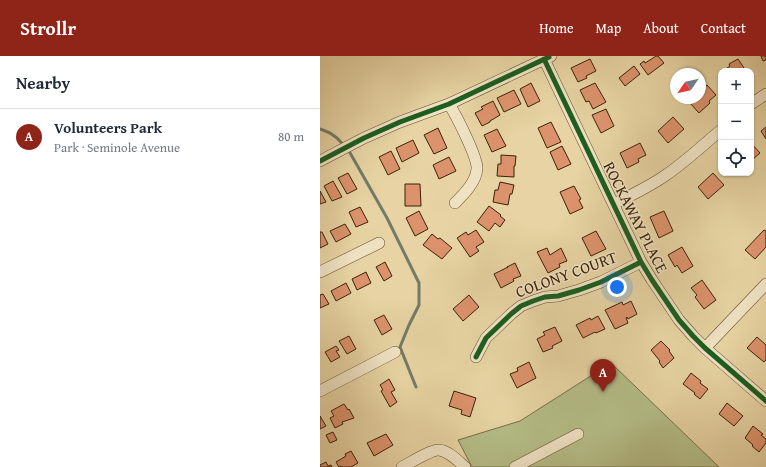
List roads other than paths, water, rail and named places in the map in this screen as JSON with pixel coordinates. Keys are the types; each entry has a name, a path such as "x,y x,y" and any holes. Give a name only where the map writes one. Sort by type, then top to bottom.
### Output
{"street":[{"path":"320,160 364,138 400,122 449,104 548,58"},
{"name":"ROCKAWAY PLACE","path":"548,58 641,262 652,280 693,336 766,401"},
{"path":"754,102 766,94"},
{"path":"449,104 477,164 475,176 469,187 455,203"},
{"path":"614,204 665,176 718,133"},
{"path":"320,272 379,243"},
{"name":"COLONY COURT","path":"476,357 486,338 521,306 533,300 558,296 601,282 641,262"},
{"path":"705,348 766,284"},
{"path":"320,391 395,352"},
{"path":"515,467 578,434"},
{"path":"402,467 433,450 440,450 448,453 466,467"}],"waterway":[{"path":"320,129 337,138 349,151 387,218 419,283 419,305 400,347 416,387"}],"place":[{"name":"Volunteers Park","path":"603,392"}]}
